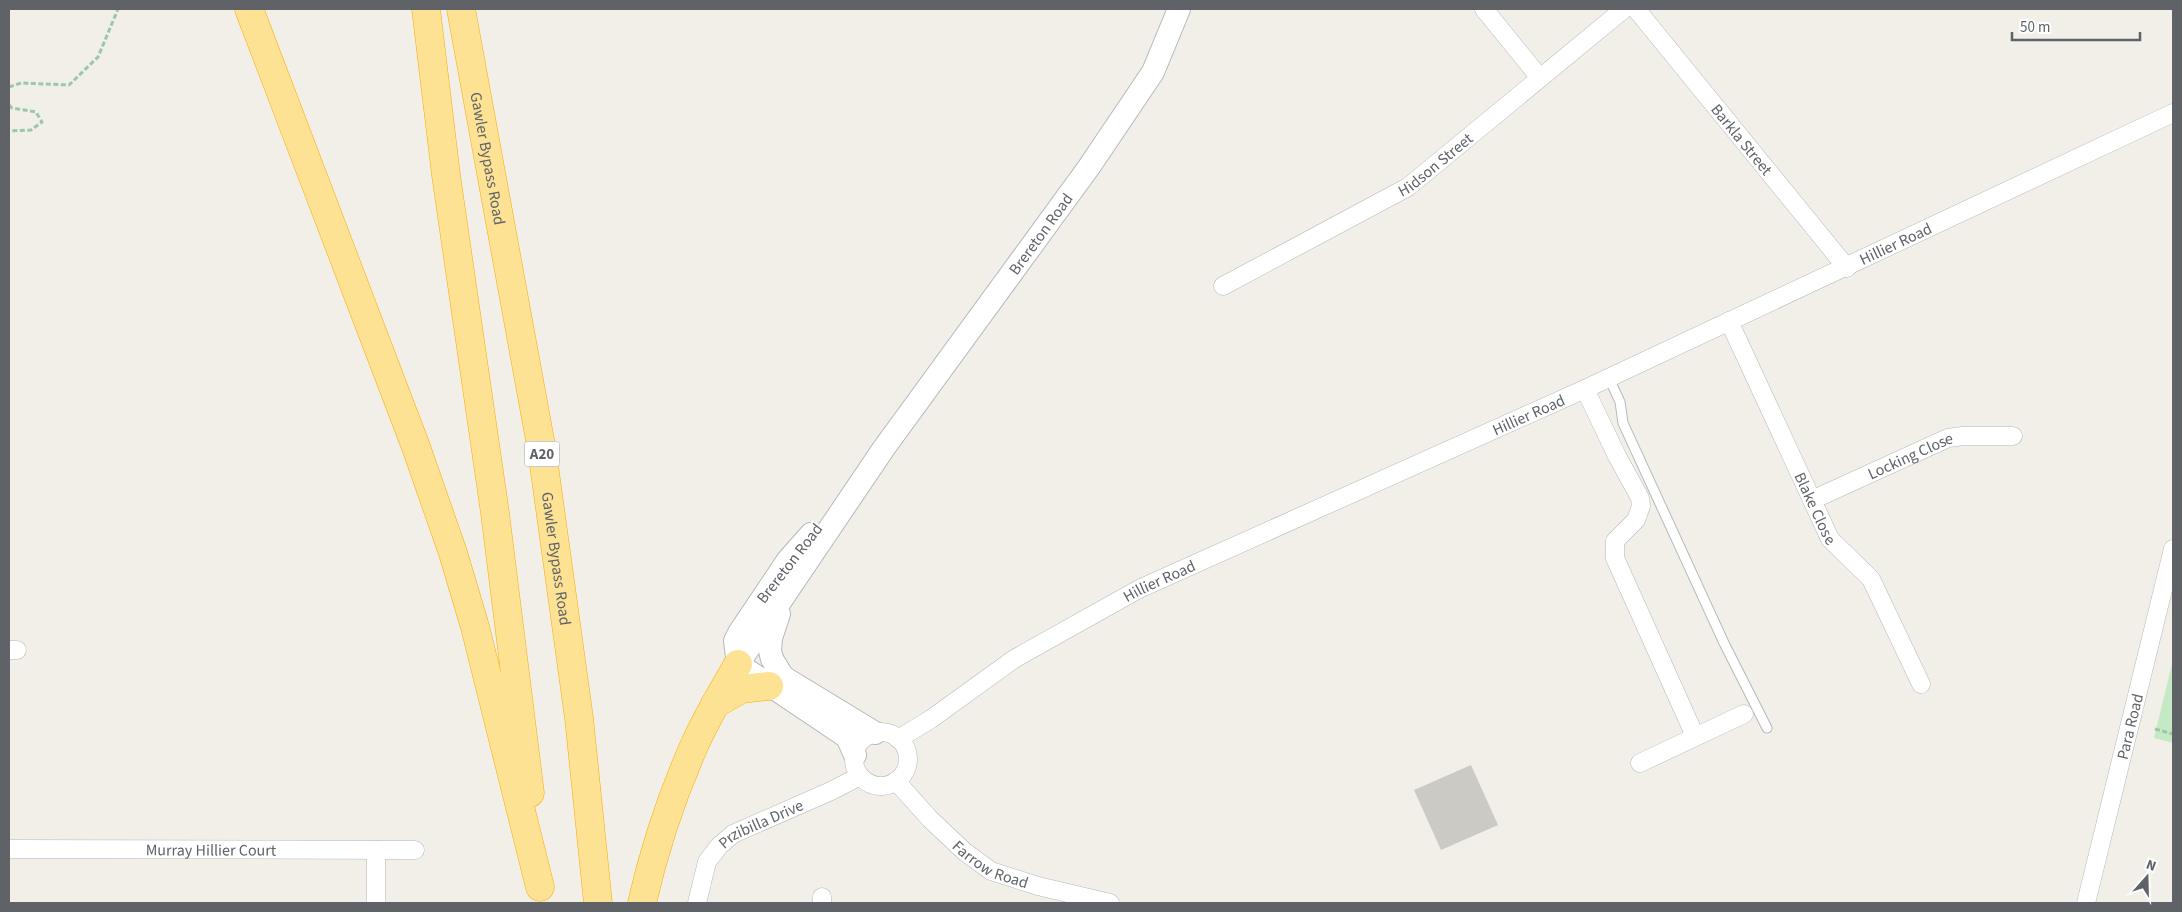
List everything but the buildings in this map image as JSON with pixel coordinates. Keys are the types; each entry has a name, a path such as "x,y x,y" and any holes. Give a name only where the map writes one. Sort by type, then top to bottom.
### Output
{"highway":[{"path":"249,9 416,447 453,553 475,627 540,895"},
{"path":"426,9 446,175 470,328 521,706 540,895"},
{"name":"Gawler Bypass Road","path":"461,9 542,451 579,718 598,903"},
{"path":"642,903 648,876 677,786 694,744 738,664"},
{"path":"715,704 741,690 769,686"}],"street":[{"name":"Brereton Road","path":"738,664 884,448 1089,167 1153,72 1179,9"},
{"path":"1484,9 1540,78"},
{"name":"Hidson Street","path":"1223,286 1408,188 1624,9"},
{"name":"Barkla Street","path":"1636,9 1847,268"},
{"name":"Hillier Road","path":"898,739 1014,659 1139,590 1609,378 1847,268 2173,113"},
{"name":"Blake Close","path":"1729,321 1830,539 1871,579 1920,684"},
{"path":"1585,389 1617,456 1640,498 1641,506 1636,520 1616,541 1615,558 1695,736"},
{"name":"Locking Close","path":"1812,500 1948,438 1963,436 2013,436"},
{"name":"Brereton Road","path":"738,664 735,641 752,612 788,560 884,448"},
{"name":"Para Road","path":"2086,903 2169,588 2173,549"},
{"name":"Brereton Road","path":"794,581 771,638 770,650 776,668 782,676 875,733"},
{"path":"738,664 847,737 858,765 873,785 889,784 896,781 906,768 908,761 904,745 898,739 891,734 875,733 862,741 858,765"},
{"path":"1640,763 1744,714"},
{"name":"Przibilla Drive","path":"696,903 708,862 719,846 733,834 831,791 858,765"},
{"name":"Farrow Road","path":"896,781 930,819 965,852 991,871 1038,886 1110,903"},
{"name":"Murray Hillier Court","path":"9,849 415,850"},
{"path":"376,850 376,903"}],"lane":[{"path":"1609,378 1620,402 1624,424 1724,643 1767,728"}],"path":[{"path":"9,87 21,83 69,85 98,57 118,9"},
{"path":"9,105 12,108 36,112 42,122 31,130 9,131"},
{"path":"2155,729 2173,734"}],"green space":[{"path":"2173,660 2173,743 2154,738"}]}
